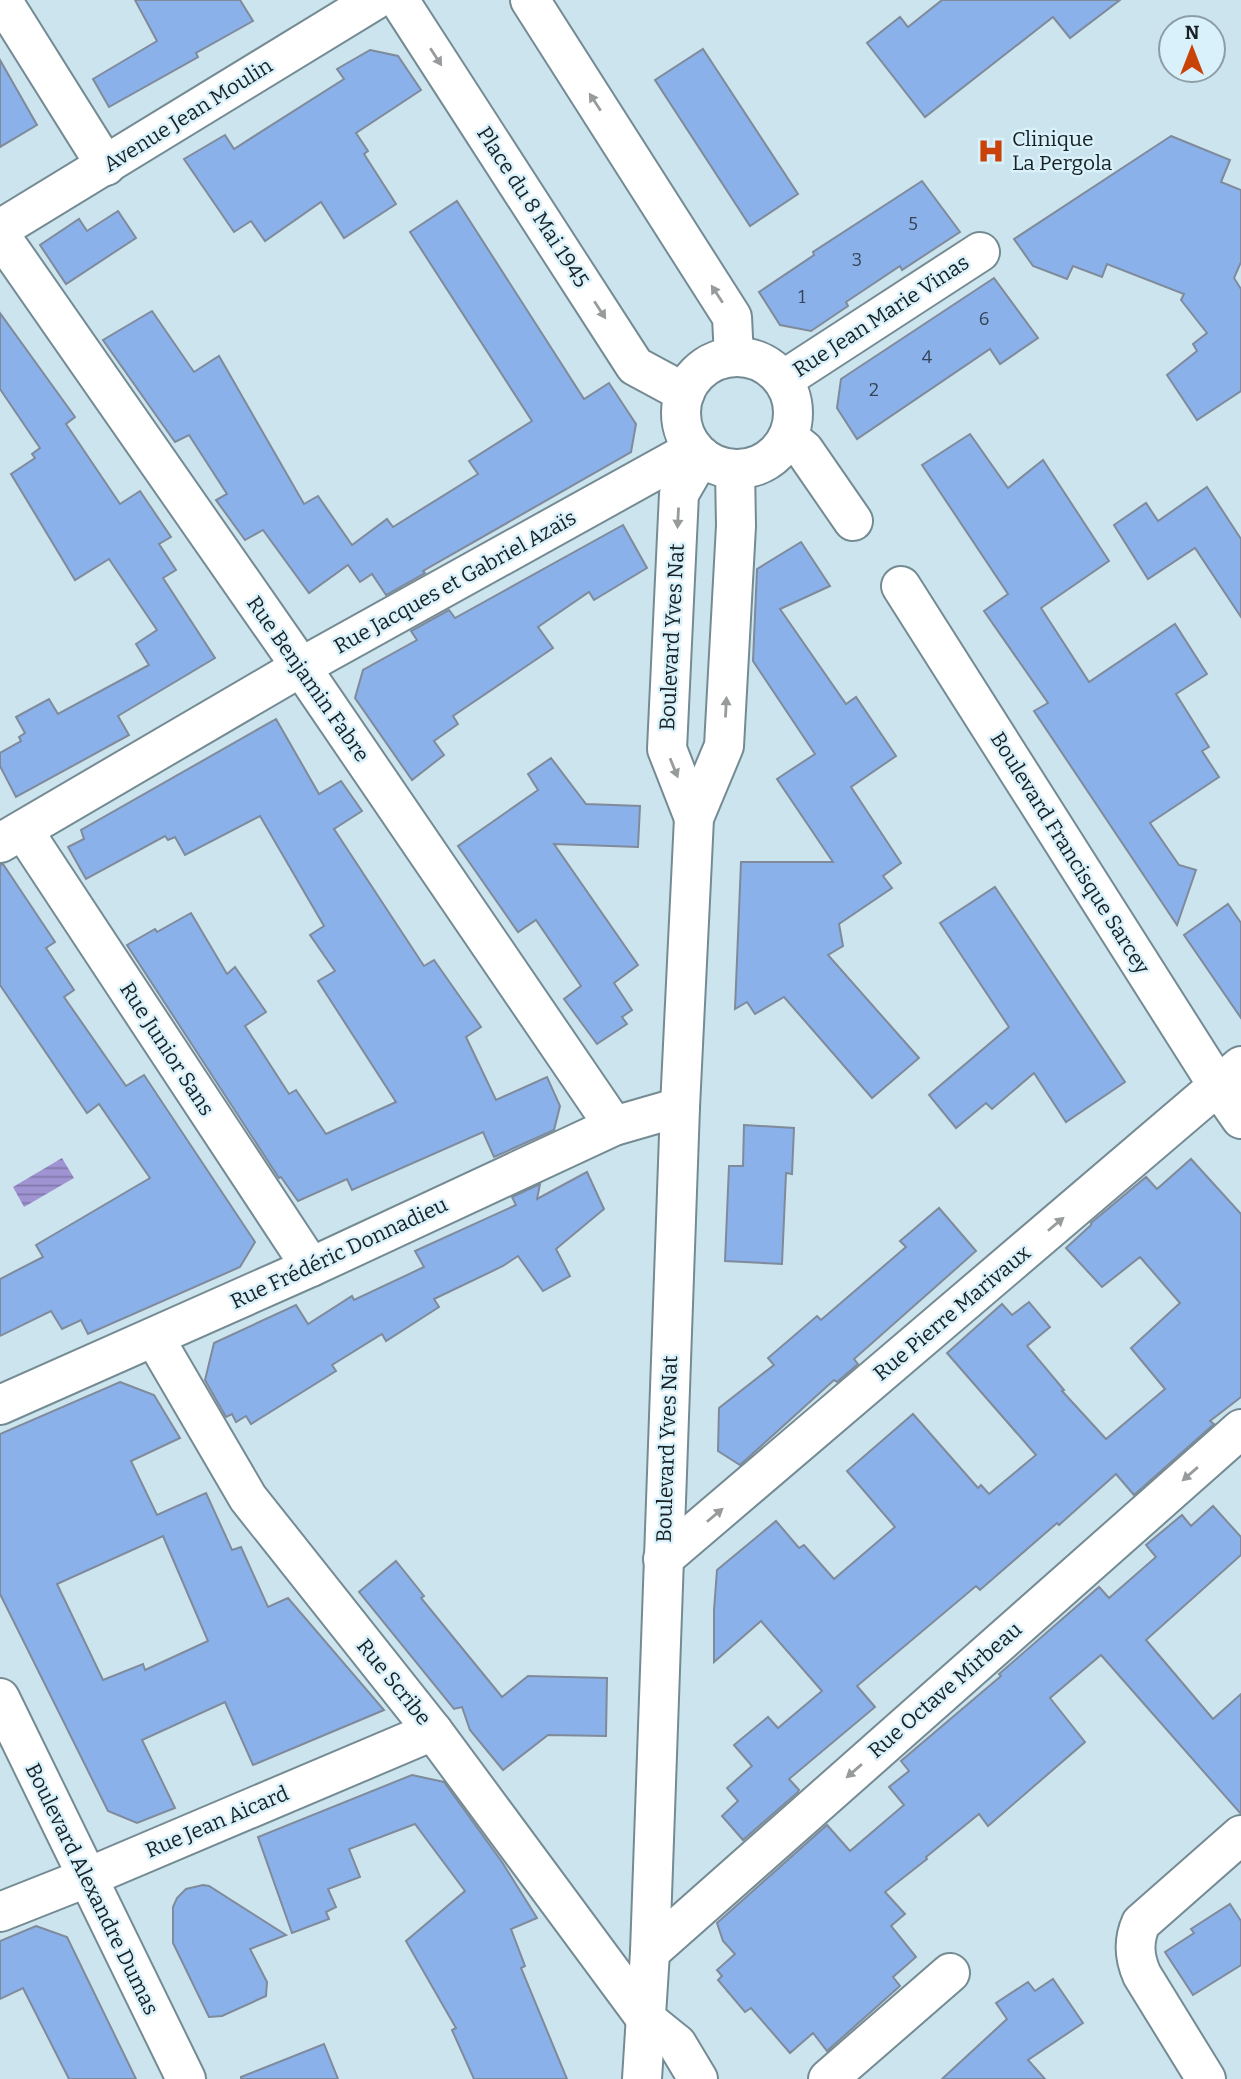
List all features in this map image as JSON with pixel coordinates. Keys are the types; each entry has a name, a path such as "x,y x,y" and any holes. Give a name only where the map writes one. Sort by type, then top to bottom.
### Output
{"street":[{"path":"2,0 106,166"},
{"name":"Avenue Jean Moulin","path":"0,229 106,166 336,10 375,0"},
{"name":"Place du 8 Mai 1945","path":"399,0 635,366 685,393"},
{"path":"530,0 732,317 733,358"},
{"name":"Rue Benjamin Fabre","path":"0,235 614,1126"},
{"name":"Rue Jean Marie Vinas","path":"783,380 979,252"},
{"path":"733,358 752,359 770,367 783,380 792,398 793,418 788,437 775,454 757,466 710,458 684,431 681,412 685,393 696,375 713,363 733,358"},
{"path":"788,437 804,450 853,521"},
{"name":"Rue Jacques et Gabriel Azaïs","path":"11,837 300,667 710,458"},
{"name":"Boulevard Yves Nat","path":"642,2079 650,1952 680,1107 694,818 724,746 736,526 710,458 679,495 667,749 694,818"},
{"name":"Boulevard Francisque Sarcey","path":"901,586 1229,1076 1241,1119"},
{"name":"Rue Junior Sans","path":"11,837 311,1267"},
{"name":"Rue Pierre Marivaux","path":"663,1559 1229,1076"},
{"name":"Rue Frédéric Donnadieu","path":"0,1405 311,1267 614,1126 680,1107"},
{"name":"Rue Scribe","path":"154,1337 248,1498 433,1731 646,2019 677,2044 698,2079"},
{"name":"Rue Octave Mirbeau","path":"650,1952 1241,1429"},
{"name":"Boulevard Alexandre Dumas","path":"0,1698 186,2079"},
{"name":"Rue Jean Aicard","path":"0,1912 433,1731"},
{"path":"1206,2079 1142,1975 1137,1962 1135,1935 1141,1923 1241,1835"},
{"path":"828,2079 950,1973"}],"shaded area":[{"path":"62,1158 74,1178 24,1207 13,1187"}],"building":[{"path":"135,0 240,0 253,21 196,53 198,57 109,107 93,79 157,41"},
{"path":"942,0 1120,0 1070,38 1053,17 925,117 867,43 900,17 908,27"},
{"path":"703,49 798,194 750,226 655,80"},
{"path":"370,50 398,56 421,90 356,133 368,151 364,154 396,204 344,238 321,202 265,241 251,221 234,232 184,159 225,135 234,149 344,79 337,69"},
{"path":"0,60 37,125 0,147"},
{"path":"1171,136 1230,160 1221,182 1241,190 1241,262 1234,278 1241,289 1241,391 1197,420 1167,375 1197,351 1193,344 1207,333 1181,300 1184,294 1107,264 1102,277 1073,266 1067,279 1033,266 1014,239"},
{"path":"922,181 960,232 902,270 900,266 846,302 848,306 811,331 780,325 759,292 814,255 813,252"},
{"path":"457,201 584,399 609,383 636,424 631,452 386,595 372,574 360,582 348,565 309,593 263,530 245,540 216,500 227,494 189,435 175,442 103,340 152,311 194,372 219,356 304,504 318,496 352,545 387,519 393,527 478,474 469,461 532,421 410,232"},
{"path":"118,211 136,238 66,284 40,245 79,219 87,231"},
{"path":"994,278 1038,338 1000,364 990,349 857,439 837,408 841,379"},
{"path":"0,313 75,417 66,424 120,504 140,491 171,537 159,544 176,570 163,578 215,658 118,716 129,735 16,797 0,766 0,753 21,741 19,737 25,733 16,717 49,699 58,714 149,665 136,644 157,630 109,559 75,580 11,474 35,458 32,454 40,448 0,389"},
{"path":"970,434 1008,488 1043,460 1109,561 1041,608 1089,682 1175,624 1207,674 1176,694 1209,747 1202,751 1219,777 1150,823 1179,865 1196,870 1177,925 1034,711 1048,703 984,611 1008,594 922,465"},
{"path":"1207,487 1241,539 1241,617 1195,548 1148,579 1114,525 1146,503 1158,521"},
{"path":"623,525 647,568 594,600 589,592 538,627 553,648 453,716 458,724 434,741 444,755 412,780 355,698 363,670 417,640 411,631 449,610 455,618"},
{"path":"801,542 830,586 780,609 846,704 856,697 896,756 851,787 901,863 883,876 892,888 839,924 843,946 828,955 919,1058 872,1098 784,997 755,1014 747,1002 735,1009 741,862 833,862 777,779 815,754 753,661 757,569"},
{"path":"276,719 319,794 341,781 362,811 334,829 424,966 434,960 481,1027 466,1037 496,1100 547,1077 560,1106 554,1130 494,1157 483,1132 352,1190 347,1179 298,1201 281,1177 279,1178 127,945 191,913 227,974 235,967 266,1012 245,1026 289,1094 296,1090 326,1134 396,1102 318,981 335,971 310,935 324,926 260,816 185,855 175,837 168,840 165,836 86,879 68,847 84,839 81,830"},
{"path":"551,758 586,804 640,806 638,847 554,844 638,965 614,983 632,1010 622,1017 627,1024 597,1044 564,999 581,986 536,920 518,932 458,846 538,790 528,774"},
{"path":"3,864 55,942 46,948 74,990 64,997 126,1086 144,1075 255,1242 240,1267 88,1334 81,1320 62,1329 51,1311 0,1336 0,1279 43,1257 36,1245 150,1178 99,1104 87,1113 0,985 0,865"},
{"path":"995,887 1125,1082 1066,1122 1034,1073 992,1109 986,1103 956,1128 929,1095 1009,1027 940,923"},
{"path":"1228,904 1241,923 1241,1018 1184,935"},
{"path":"744,1125 794,1128 792,1174 786,1173 782,1264 725,1261 729,1166 743,1166"},
{"path":"1191,1159 1241,1214 1241,1397 1210,1421 1214,1424 1134,1495 1116,1474 980,1590 976,1586 857,1686 875,1707 789,1779 798,1792 743,1840 722,1816 738,1801 727,1788 752,1766 734,1745 768,1717 778,1728 822,1691 761,1621 714,1662 717,1570 776,1521 799,1548 804,1545 834,1579 895,1527 847,1471 913,1414 978,1488 981,1485 989,1494 1036,1455 947,1353 1002,1304 1012,1315 1029,1302 1050,1327 1027,1346 1064,1390 1062,1391 1106,1439 1165,1389 1131,1348 1180,1303 1140,1257 1102,1287 1066,1248 1091,1223 1146,1177 1157,1189"},
{"path":"587,1172 604,1209 556,1249 570,1276 543,1291 518,1256 434,1299 439,1307 386,1341 382,1334 332,1365 336,1371 251,1424 246,1416 236,1422 232,1414 226,1417 205,1380 214,1343 296,1305 308,1324 352,1296 354,1300 424,1267 415,1251 516,1205 512,1197 540,1184 537,1199"},
{"path":"939,1208 976,1251 854,1359 858,1364 837,1382 834,1380 740,1465 718,1451 719,1408 774,1365 768,1358 817,1316 821,1320 906,1247 900,1241"},
{"path":"120,1382 154,1395 180,1438 131,1461 157,1515 206,1493 232,1550 241,1547 268,1607 288,1598 384,1710 253,1765 225,1702 142,1740 175,1808 137,1823 108,1811 0,1594 0,1434","holes":["163,1536 208,1641 145,1670 143,1664 103,1680 57,1584"]},
{"path":"1213,1506 1241,1537 1241,1555 1146,1640 1213,1719 1241,1694 1241,1814 1101,1655 1050,1698 1085,1742 988,1826 979,1814 885,1892 905,1914 891,1926 916,1957 893,1977 900,1986 827,2051 813,2033 790,2053 751,2008 745,2012 718,1980 722,1976 717,1970 735,1954 723,1941 717,1923 827,1825 850,1851 904,1805 889,1787 909,1771 901,1761 1001,1676 999,1674 1099,1587 1109,1598 1156,1557 1146,1545 1182,1515 1191,1526"},
{"path":"396,1561 424,1596 421,1598 502,1697 528,1676 607,1678 606,1736 548,1735 503,1770 470,1730 462,1707 454,1709 359,1592"},
{"path":"412,1775 444,1782 502,1862 537,1918 511,1929 525,1966 521,1968 567,2079 474,2079 452,2030 456,2028 406,1941 465,1891 415,1824 349,1849 360,1877 328,1889 336,1907 326,1912 329,1919 292,1933 258,1837"},
{"path":"209,1886 286,1935 250,1949 267,1982 266,1996 222,2016 209,2017 173,1943 173,1907 177,1898 186,1889"},
{"path":"1230,1904 1241,1921 1241,1965 1193,1995 1165,1952 1194,1933 1191,1929"},
{"path":"36,1926 67,1937 136,2079 69,2079 23,1988 0,1999 0,1941"},
{"path":"1053,1979 1083,2023 1028,2060 1045,2079 942,2079 1007,2019 996,2003 1028,1982 1035,1991"},
{"path":"324,2044 338,2079 241,2079 241,2077"}],"place":[{"name":"Clinique La Pergola","path":"991,151"}]}
